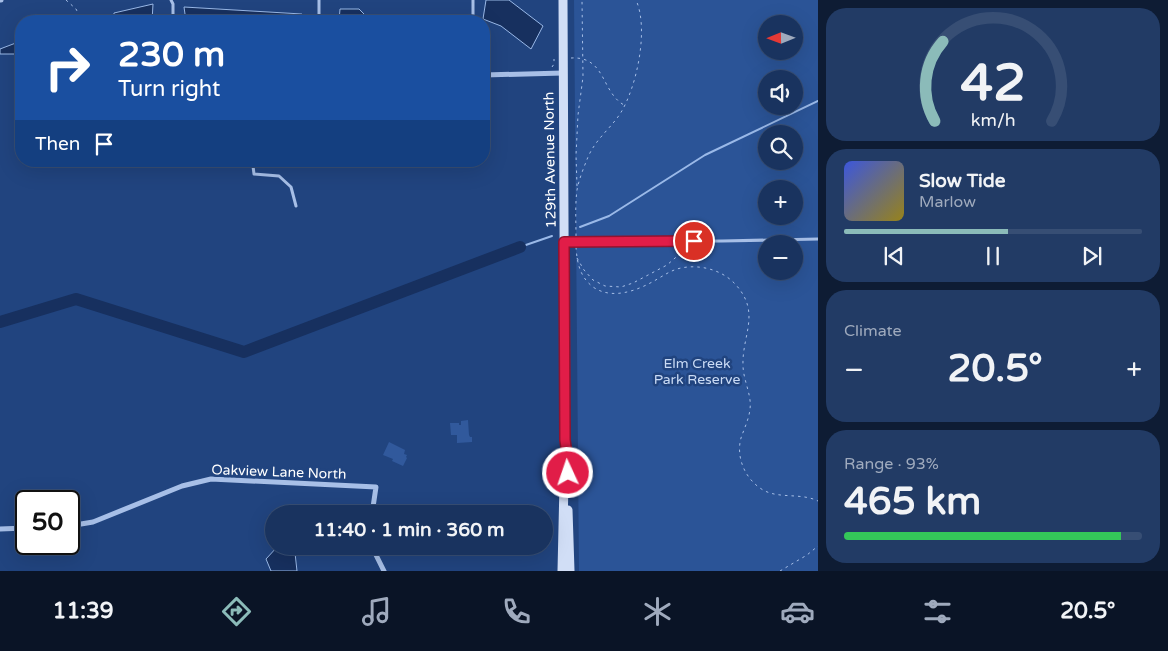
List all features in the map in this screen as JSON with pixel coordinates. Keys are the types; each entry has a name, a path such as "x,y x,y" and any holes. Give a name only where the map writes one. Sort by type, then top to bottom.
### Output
{"main road":[{"name":"129th Avenue North","path":"562,571 565,440 563,0"},
{"name":"129th Avenue North","path":"565,440 570,571"}],"street":[{"path":"490,75 563,74"},
{"name":"Oakview Lane North","path":"80,524 93,522 182,486 211,479 376,487 373,505"},
{"path":"0,529 15,528"},
{"path":"376,555 384,571"}],"lane":[{"path":"172,0 173,15"},
{"path":"319,0 319,15"},
{"path":"472,0 473,15"},
{"path":"253,167 254,174 279,176 291,187 296,206"},
{"path":"564,242 818,239"}],"path":[{"path":"66,0 76,9 79,15"},
{"path":"582,0 583,77 578,114 576,155 576,242 580,271 587,282 597,289 619,294 644,286 674,270 688,267 716,271 726,276 735,284 745,299 749,314 743,366 750,405 740,446 740,457 743,466 754,484 763,490 776,494 807,496 818,501"},
{"path":"577,189 592,149 625,105 636,78 641,21 640,10 636,0"},
{"path":"569,58 582,59 595,66 600,71 614,96 625,105"},
{"path":"577,258 593,280 606,286 621,287 633,283 667,265 694,241"},
{"path":"780,571 818,546"}],"green space":[{"name":"Elm Creek Park Reserve","path":"574,0 818,0 818,571 579,571"}],"shaded area":[{"path":"486,0 509,0 543,26 531,49 501,26 490,22 490,15 484,15"},
{"path":"153,4 152,15 114,15 114,13"},
{"path":"184,7 302,14 302,15 185,15"},
{"path":"340,9 359,9 365,15 340,15"},
{"path":"15,43 15,54 0,54 0,49"},
{"path":"270,555 295,555 297,571 271,571 266,559"}],"building":[{"path":"468,420 469,435 472,437 472,442 457,443 457,435 451,435 450,423 459,423 461,425 461,421"},
{"path":"389,442 405,450 404,454 407,455 407,458 403,466 383,455"}],"waterway":[{"path":"580,227 609,216 705,155 818,101"},
{"path":"520,247 552,236"},
{"path":"0,322 76,299 244,352 520,247"}],"route":[{"path":"568,473 565,440 564,242 694,241"}]}
